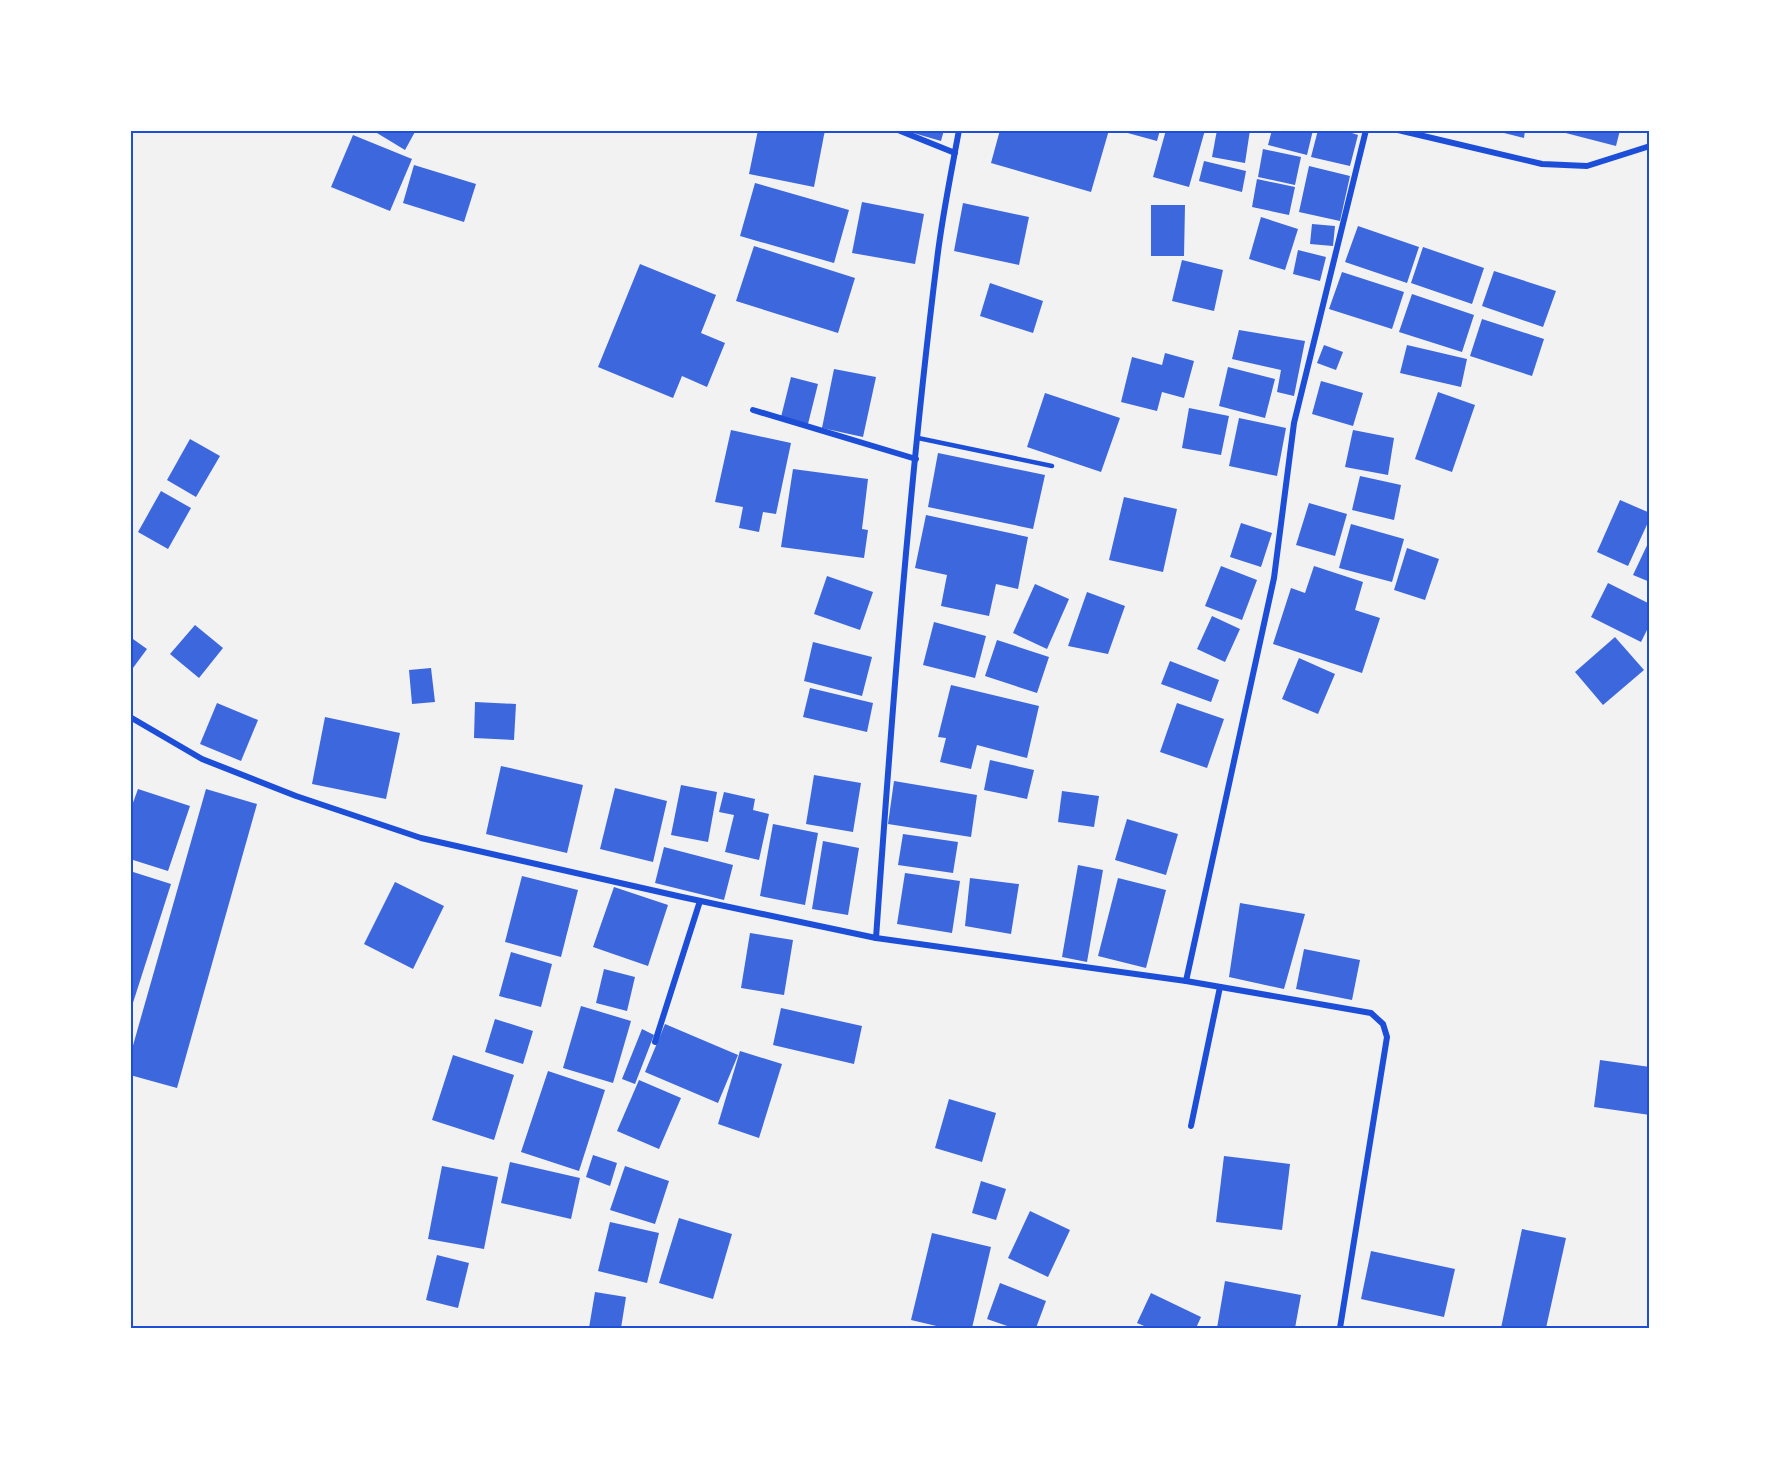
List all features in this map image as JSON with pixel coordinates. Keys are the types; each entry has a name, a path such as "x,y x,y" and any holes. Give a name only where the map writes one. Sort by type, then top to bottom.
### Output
{"street":[{"path":"898,130 955,153"},
{"path":"876,938 900,610 937,258 959,130"},
{"path":"1186,981 1274,579 1294,423 1366,130"},
{"path":"1398,130 1542,164 1587,166 1650,146"},
{"path":"753,410 916,459"},
{"path":"130,717 202,759 296,796 421,838 876,938 1186,981 1371,1013 1383,1024 1387,1037 1340,1329"},
{"path":"655,1042 700,901"},
{"path":"1191,1126 1220,987"}],"lane":[{"path":"918,438 1052,466"}],"building":[{"path":"372,130 416,130 405,150"},
{"path":"758,130 825,130 814,187 749,174"},
{"path":"903,130 944,130 941,141"},
{"path":"1000,130 1109,130 1091,192 991,163"},
{"path":"1125,130 1160,130 1157,141 1124,132"},
{"path":"1166,130 1205,130 1189,187 1153,177"},
{"path":"1217,130 1250,130 1245,163 1212,157"},
{"path":"1272,130 1313,130 1307,155 1268,145"},
{"path":"1318,130 1343,130 1358,135 1350,166 1311,157"},
{"path":"1492,130 1525,130 1524,138"},
{"path":"1554,130 1620,130 1616,146"},
{"path":"353,135 412,159 390,211 331,187"},
{"path":"1263,149 1301,157 1295,185 1258,177"},
{"path":"1204,161 1246,171 1242,192 1199,181"},
{"path":"414,165 476,184 464,222 403,203"},
{"path":"1309,166 1350,176 1340,221 1299,212"},
{"path":"1257,179 1295,187 1289,215 1252,207"},
{"path":"755,183 849,210 834,263 740,236"},
{"path":"862,202 924,214 915,264 852,253"},
{"path":"963,203 1029,217 1019,265 954,251"},
{"path":"1151,205 1185,205 1184,256 1151,256"},
{"path":"1261,217 1298,229 1285,270 1249,259"},
{"path":"1312,224 1335,226 1333,246 1310,244"},
{"path":"1358,226 1419,247 1407,283 1345,262"},
{"path":"754,246 855,278 838,333 736,301"},
{"path":"1423,247 1484,268 1472,304 1411,283"},
{"path":"1298,250 1326,257 1320,281 1293,274"},
{"path":"1182,260 1223,270 1214,311 1172,301"},
{"path":"640,264 716,295 701,333 725,343 707,387 682,376 673,398 598,367"},
{"path":"1494,271 1556,291 1543,327 1482,306"},
{"path":"1342,272 1404,292 1392,329 1329,309"},
{"path":"990,283 1043,301 1033,333 980,316"},
{"path":"1412,294 1474,315 1462,352 1399,332"},
{"path":"1482,319 1544,339 1532,376 1470,356"},
{"path":"1239,330 1305,341 1294,396 1277,392 1281,370 1232,359"},
{"path":"1324,345 1343,352 1336,370 1317,363"},
{"path":"1407,345 1467,359 1461,387 1400,373"},
{"path":"1165,353 1194,361 1184,398 1162,392 1157,411 1121,402 1132,357 1162,365"},
{"path":"1228,367 1275,379 1265,418 1219,406"},
{"path":"834,369 876,377 863,437 822,428"},
{"path":"791,377 818,384 808,424 781,417"},
{"path":"1321,381 1363,393 1353,426 1312,414"},
{"path":"1438,392 1475,405 1452,472 1415,459"},
{"path":"1045,393 1120,418 1101,472 1027,447"},
{"path":"1189,408 1229,416 1221,455 1182,448"},
{"path":"1239,418 1286,428 1277,476 1229,466"},
{"path":"731,430 791,443 776,514 763,512 759,532 739,528 743,507 715,502"},
{"path":"1353,430 1394,438 1388,475 1345,467"},
{"path":"190,439 220,456 196,497 167,480"},
{"path":"938,453 1045,475 1033,529 928,507"},
{"path":"793,469 868,479 862,529 868,530 864,558 781,547"},
{"path":"1360,476 1401,485 1394,520 1352,510"},
{"path":"161,491 191,508 168,549 138,532"},
{"path":"1124,497 1177,509 1163,572 1109,560"},
{"path":"1620,500 1650,513 1650,518 1628,566 1597,552"},
{"path":"1309,503 1347,514 1335,556 1296,545"},
{"path":"926,515 1028,537 1018,589 996,584 989,616 941,606 947,575 915,568"},
{"path":"1241,523 1272,533 1261,567 1230,557"},
{"path":"1351,524 1404,539 1392,582 1339,568"},
{"path":"1650,539 1650,582 1633,575"},
{"path":"1407,548 1439,559 1425,600 1394,590"},
{"path":"1221,566 1257,580 1242,620 1205,606"},
{"path":"1314,566 1363,582 1355,610 1380,618 1362,673 1273,644 1291,588 1305,593"},
{"path":"827,576 873,592 860,630 814,614"},
{"path":"1608,583 1650,604 1650,624 1641,642 1591,617"},
{"path":"1035,584 1069,599 1047,649 1013,633"},
{"path":"1087,592 1125,606 1108,654 1068,646"},
{"path":"1212,616 1240,629 1225,662 1197,649"},
{"path":"934,622 986,636 975,678 923,665"},
{"path":"195,625 223,648 199,678 170,654"},
{"path":"1615,637 1644,670 1603,705 1575,672"},
{"path":"133,639 147,649 130,672 130,644"},
{"path":"997,640 1049,657 1037,693 985,676"},
{"path":"813,642 872,657 862,696 804,681"},
{"path":"1299,658 1335,674 1318,714 1282,699"},
{"path":"1170,661 1219,680 1211,702 1161,684"},
{"path":"431,668 435,702 412,704 409,670"},
{"path":"951,685 1039,706 1027,758 977,745 971,769 940,762 946,738 938,737"},
{"path":"810,688 873,703 867,732 803,717"},
{"path":"475,702 516,704 514,740 474,738"},
{"path":"217,703 258,720 241,761 200,744"},
{"path":"1177,703 1224,719 1207,768 1160,752"},
{"path":"325,717 400,733 386,799 312,784"},
{"path":"990,760 1034,770 1027,799 984,790"},
{"path":"501,766 583,785 567,853 486,834"},
{"path":"814,775 861,783 853,832 806,824"},
{"path":"894,781 977,795 971,837 888,824"},
{"path":"681,785 717,792 708,842 671,835"},
{"path":"615,788 667,801 653,862 600,849"},
{"path":"138,789 190,806 168,871 130,859 130,811"},
{"path":"206,789 257,804 177,1088 130,1075 130,1056"},
{"path":"1062,791 1099,796 1094,827 1058,822"},
{"path":"724,792 755,799 753,810 769,814 759,860 725,852 734,815 719,812"},
{"path":"1127,819 1178,834 1166,875 1115,860"},
{"path":"773,824 818,833 805,905 760,896"},
{"path":"903,834 958,842 953,873 898,865"},
{"path":"823,841 859,848 848,915 812,909"},
{"path":"664,847 733,865 724,900 655,883"},
{"path":"1078,865 1103,870 1087,962 1062,957"},
{"path":"130,871 171,884 131,1009 130,1009"},
{"path":"905,873 960,881 952,933 897,924"},
{"path":"522,876 578,890 561,957 505,942"},
{"path":"970,878 1019,884 1011,934 965,926"},
{"path":"1118,878 1166,890 1146,968 1098,956"},
{"path":"395,882 444,906 413,969 364,944"},
{"path":"614,887 668,905 648,966 593,947"},
{"path":"1240,903 1305,914 1284,989 1229,977"},
{"path":"750,933 793,940 784,995 741,988"},
{"path":"1304,949 1360,960 1352,1000 1296,989"},
{"path":"511,952 552,964 541,1007 499,996"},
{"path":"604,969 635,977 627,1011 596,1003"},
{"path":"581,1006 631,1021 613,1083 563,1068"},
{"path":"781,1008 862,1026 854,1064 773,1045"},
{"path":"495,1019 533,1031 523,1064 485,1052"},
{"path":"665,1024 738,1055 718,1103 645,1072"},
{"path":"642,1029 654,1035 635,1084 622,1079"},
{"path":"740,1051 782,1064 759,1138 718,1124"},
{"path":"453,1055 514,1075 494,1140 432,1120"},
{"path":"1600,1060 1650,1067 1650,1115 1594,1107"},
{"path":"548,1071 605,1090 579,1171 521,1152"},
{"path":"639,1080 681,1098 659,1149 617,1131"},
{"path":"949,1099 996,1113 982,1162 935,1148"},
{"path":"593,1155 617,1163 610,1186 586,1177"},
{"path":"1224,1156 1290,1164 1282,1230 1216,1222"},
{"path":"510,1162 580,1178 571,1219 501,1203"},
{"path":"442,1166 498,1177 484,1249 428,1239"},
{"path":"625,1166 669,1181 655,1224 610,1210"},
{"path":"981,1181 1006,1189 996,1220 972,1213"},
{"path":"1030,1211 1070,1230 1048,1277 1008,1258"},
{"path":"679,1218 732,1234 713,1299 659,1283"},
{"path":"610,1222 659,1233 647,1283 598,1271"},
{"path":"1522,1229 1566,1238 1546,1328 1501,1328"},
{"path":"932,1233 991,1247 972,1328 945,1328 911,1320"},
{"path":"1371,1251 1455,1269 1444,1317 1361,1299"},
{"path":"437,1255 469,1263 458,1308 426,1300"},
{"path":"1225,1281 1301,1295 1295,1328 1217,1328"},
{"path":"1000,1283 1046,1301 1036,1328 1013,1328 987,1319"},
{"path":"595,1292 626,1297 621,1328 589,1328"},
{"path":"1151,1293 1201,1317 1196,1328 1149,1328 1137,1323"}]}
